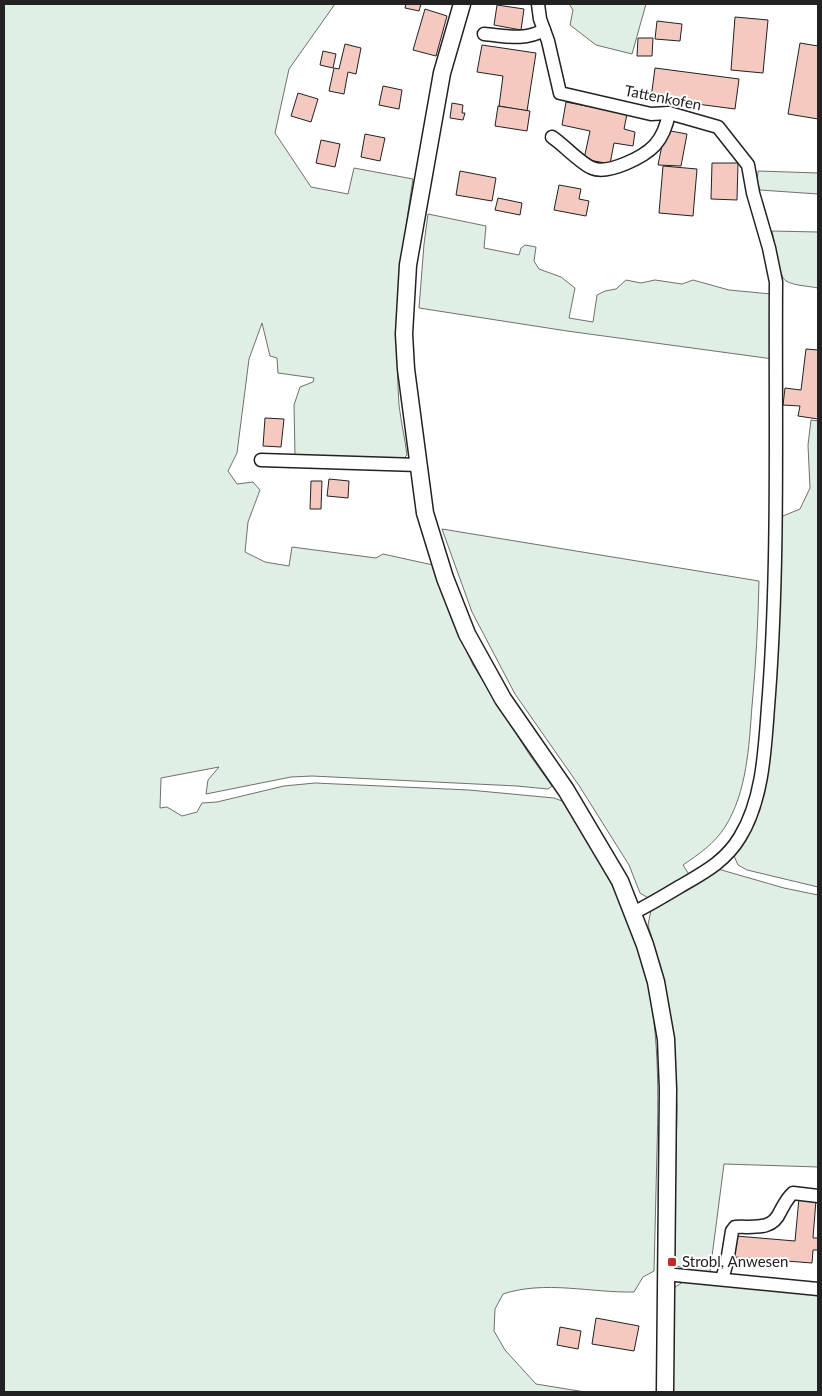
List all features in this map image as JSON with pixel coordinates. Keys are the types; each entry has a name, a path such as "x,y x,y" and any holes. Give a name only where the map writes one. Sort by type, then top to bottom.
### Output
{"main road":[{"path":"462,4 442,73 408,265 404,334 406,369 425,513 445,578 467,634 503,700 566,790 620,881 633,913 656,982 666,1039 668,1088 665,1392"}],"street":[{"name":"Tattenkofen","path":"538,4 540,19 548,40 560,93 651,114 669,113 718,127 748,165 753,193 769,248 776,282 772,641 769,694 758,787 747,825 740,838 723,860 633,913"},
{"path":"484,34 518,37 533,36 544,30"},
{"path":"552,137 592,168 610,168 640,157 655,145 666,127 669,113"},
{"path":"261,460 418,465"},
{"path":"722,1280 732,1230 735,1227 770,1225 777,1219 788,1197 793,1193 818,1196"},
{"path":"665,1274 818,1289"}],"green space":[{"path":"4,4 335,4 289,69 275,133 311,187 348,194 354,168 413,179 402,264 397,348 399,405 407,455 400,462 295,456 294,405 300,387 313,382 314,378 278,373 277,358 270,356 262,323 249,359 237,453 228,471 237,484 253,482 260,490 248,522 245,552 265,562 289,566 292,547 376,558 383,554 433,565 452,620 473,665 529,754 552,786 548,789 312,776 291,777 206,794 208,780 219,767 161,778 160,808 167,807 182,816 197,812 202,803 217,802 284,786 315,783 469,790 554,798 562,801 594,853 623,907 638,944 650,994 656,1046 658,1098 654,1271 643,1277 634,1292 552,1287 519,1290 503,1294 495,1309 494,1331 505,1350 536,1384 585,1392 4,1392"},
{"path":"569,4 646,4 632,54 596,45 570,25 573,10"},
{"path":"758,171 818,173 818,194 760,190 757,182"},
{"path":"428,214 486,226 484,248 519,255 521,248 525,245 536,247 534,261 539,269 561,277 575,288 569,318 593,322 597,295 616,289 626,280 641,283 655,280 682,284 693,280 729,290 771,294 773,359 567,331 419,308"},
{"path":"772,231 818,232 818,288 794,284 783,278"},
{"path":"811,420 818,421 818,887 747,870 738,865 734,856 752,824 778,518 800,509 810,488 808,445"},
{"path":"442,529 759,581 756,659 746,768 738,799 725,827 716,839 683,865 690,876 650,899 640,893 629,865 580,787 515,694 472,612"},
{"path":"718,869 784,888 818,895 818,1167 724,1164 710,1272 695,1272 677,1266 674,1259 677,1107 675,1070 671,1019 663,975 648,925 651,910"},
{"path":"683,1282 818,1292 818,1392 671,1392 673,1293 675,1287"}],"building":[{"path":"406,4 421,4 419,11 405,8"},
{"path":"497,5 524,9 521,30 494,25"},
{"path":"425,9 447,16 436,56 413,50"},
{"path":"735,17 768,20 763,73 731,70"},
{"path":"657,21 682,24 680,41 655,39"},
{"path":"638,38 653,38 652,56 637,56"},
{"path":"800,43 818,46 818,119 788,114"},
{"path":"345,44 361,48 356,74 348,72 344,94 329,91 334,68 339,69"},
{"path":"482,45 536,53 527,111 499,106 503,76 477,72"},
{"path":"323,51 336,54 333,68 320,65"},
{"path":"655,68 739,79 735,109 651,98"},
{"path":"383,86 402,90 399,109 379,105"},
{"path":"298,93 318,99 311,122 291,116"},
{"path":"566,102 627,114 624,129 635,132 633,146 614,143 610,164 584,159 590,131 562,125"},
{"path":"452,103 463,105 462,113 465,113 463,120 450,118"},
{"path":"498,106 530,111 527,131 495,126"},
{"path":"665,130 687,134 681,166 658,165"},
{"path":"365,134 385,138 380,161 361,157"},
{"path":"321,140 340,144 335,167 316,163"},
{"path":"712,163 738,163 737,200 711,199"},
{"path":"663,166 697,169 693,216 659,213"},
{"path":"460,171 496,178 492,201 456,195"},
{"path":"559,185 581,189 579,199 589,201 586,216 554,210"},
{"path":"498,198 522,203 520,215 495,210"},
{"path":"806,349 818,350 818,419 798,416 800,406 783,405 785,388 801,390"},
{"path":"265,418 284,419 281,447 263,446"},
{"path":"329,479 349,481 348,498 327,496"},
{"path":"311,481 322,481 321,509 310,509"},
{"path":"799,1198 816,1200 813,1238 818,1238 818,1250 813,1250 812,1263 734,1257 736,1236 795,1241"},
{"path":"596,1318 639,1326 634,1351 592,1344"},
{"path":"560,1327 581,1331 578,1349 557,1345"}],"place":[{"name":"Strobl, Anwesen","path":"672,1262"}]}
